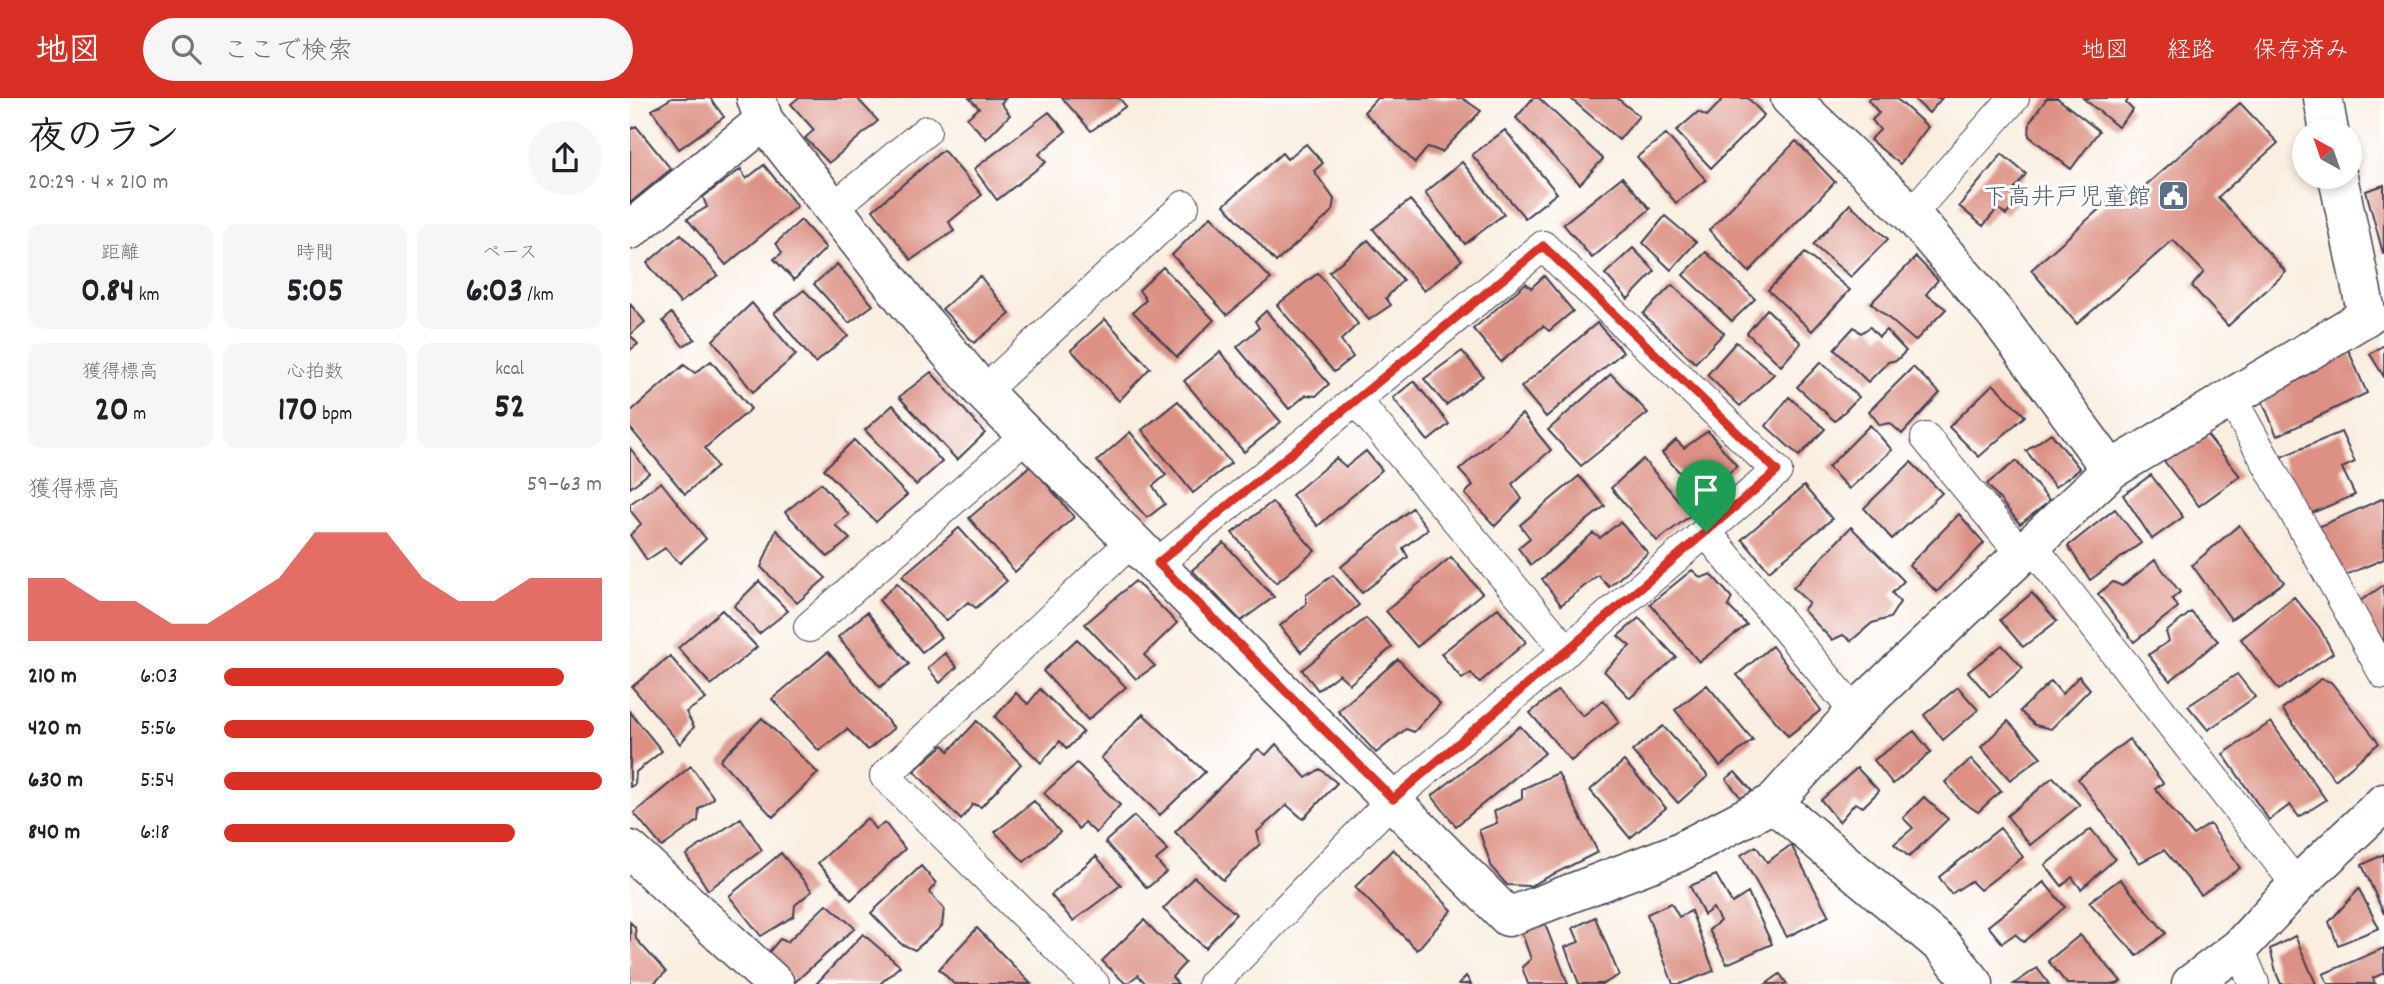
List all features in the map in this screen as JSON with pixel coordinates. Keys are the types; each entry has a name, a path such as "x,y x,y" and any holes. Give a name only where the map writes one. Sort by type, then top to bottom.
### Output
{"street":[{"path":"1790,98 1911,214 1996,314 2111,470"},
{"path":"2323,98 2327,119"},
{"path":"630,230 760,110 833,208 984,392 1508,917 1677,853 1773,803 1854,712 2111,470 2367,316 2341,189"},
{"path":"1773,803 1944,947 1974,984"},
{"path":"2191,984 2239,948 2297,886 2384,803"},
{"path":"630,850 759,979"}],"lane":[{"path":"1911,214 2014,98"},
{"path":"833,208 926,131"},
{"path":"984,392 1184,206"},
{"path":"1094,984 885,776 1145,552 1357,402 1543,246 1777,471 1393,799 1213,984"},
{"path":"2230,396 2384,674"},
{"path":"1357,402 1567,651"},
{"path":"809,627 1026,436"},
{"path":"1926,438 2027,551 2297,886"},
{"path":"1706,532 1854,712"},
{"path":"2239,948 2254,984"}],"building":[{"path":"672,98 710,98 724,117 679,149 652,110"},
{"path":"798,98 857,98 878,121 829,163 805,138 814,130 791,104"},
{"path":"969,98 1006,98 1001,103 1010,115 986,139 967,118 979,108"},
{"path":"1062,98 1119,98 1126,106 1091,131"},
{"path":"1377,98 1462,98 1481,111 1442,152 1428,147 1415,163 1364,112"},
{"path":"1533,98 1539,98 1603,159 1580,184 1516,118"},
{"path":"1570,98 1617,98 1639,116 1619,140"},
{"path":"1724,98 1748,98 1764,115 1711,168 1676,131 1698,112 1707,116"},
{"path":"1896,98 1928,127 1900,164 1870,140 1880,130 1872,120 1879,113 1868,100"},
{"path":"1913,98 1942,98 1929,113"},
{"path":"2047,98 2057,98 2099,131 2071,169 2029,136 2030,122"},
{"path":"2083,98 2129,98 2126,103 2133,110 2118,127"},
{"path":"2240,103 2278,143 2218,197 2286,272 2228,326 2192,286 2204,272 2173,240 2077,324 2031,270 2124,187 2131,198"},
{"path":"1049,112 1066,131 1039,154 1046,162 997,200 974,169"},
{"path":"636,126 671,169 630,203 630,130"},
{"path":"1505,130 1557,193 1525,218 1472,155"},
{"path":"1666,134 1706,180 1676,203 1637,157"},
{"path":"1796,141 1835,182 1749,272 1709,230"},
{"path":"1306,144 1323,163 1314,171 1334,199 1332,212 1276,262 1224,205 1282,153 1287,159"},
{"path":"943,150 982,195 949,222 954,231 911,260 873,210"},
{"path":"2002,154 2026,174 2014,190 2021,198 2006,215 1998,208 1983,226 1959,206"},
{"path":"1462,162 1504,214 1465,244 1425,193"},
{"path":"764,165 797,206 726,265 687,219 707,207 703,197 741,169 746,179"},
{"path":"1622,177 1650,209 1592,258 1563,224"},
{"path":"2384,185 2384,253 2383,253 2366,191"},
{"path":"1410,200 1462,260 1424,291 1373,229"},
{"path":"1850,204 1888,239 1851,277 1813,245"},
{"path":"1211,216 1271,279 1227,315 1172,255"},
{"path":"1665,216 1696,242 1671,270 1643,243"},
{"path":"801,220 826,248 794,280 774,259 782,253 776,243"},
{"path":"681,234 718,275 680,303 647,263"},
{"path":"1368,240 1403,280 1386,298 1391,305 1369,320 1329,272"},
{"path":"1633,248 1655,271 1628,299 1605,274"},
{"path":"1706,252 1755,299 1732,321 1683,275"},
{"path":"1805,253 1850,290 1812,331 1768,290"},
{"path":"1916,257 1938,280 1926,294 1946,309 1915,341 1871,303"},
{"path":"837,264 873,305 849,323 814,284"},
{"path":"1163,267 1214,320 1177,357 1133,312 1146,300 1139,290"},
{"path":"1318,273 1358,324 1341,340 1353,357 1334,372 1277,305"},
{"path":"980,276 1010,314 974,343 942,309"},
{"path":"1544,276 1573,311 1549,331 1543,326 1501,362 1473,329 1526,283 1531,288"},
{"path":"1672,285 1724,333 1695,363 1643,314"},
{"path":"804,290 848,336 815,363 774,313"},
{"path":"752,303 796,355 753,392 713,340"},
{"path":"630,304 645,322 630,335"},
{"path":"1767,309 1801,343 1781,366 1747,333"},
{"path":"1266,311 1329,384 1316,396 1306,395 1289,409 1237,347 1259,328 1255,321"},
{"path":"671,313 695,339 683,346 663,321"},
{"path":"1105,319 1150,368 1119,401 1071,350"},
{"path":"1597,323 1623,352 1546,417 1521,387"},
{"path":"1854,327 1861,333 1870,327 1879,337 1886,330 1906,351 1897,360 1888,362 1868,382 1834,349"},
{"path":"630,335 638,344 630,350"},
{"path":"1736,342 1774,374 1740,406 1707,375"},
{"path":"2384,345 2384,377 2370,354"},
{"path":"2347,347 2367,393 2277,436 2259,393"},
{"path":"1462,351 1483,376 1446,405 1424,379"},
{"path":"1220,352 1281,422 1244,452 1184,381"},
{"path":"711,361 751,409 705,448 717,467 685,494 630,428 630,412 684,365 695,373"},
{"path":"1821,362 1859,397 1835,421 1797,387"},
{"path":"1913,367 1940,393 1902,434 1890,423 1880,425 1869,411"},
{"path":"931,372 985,433 957,460 899,397"},
{"path":"1611,374 1648,413 1581,466 1548,430"},
{"path":"1414,381 1449,424 1428,441 1393,398"},
{"path":"1993,384 2025,416 1979,457 1949,427"},
{"path":"1789,397 1825,429 1799,456 1766,426"},
{"path":"1178,401 1231,463 1193,493 1142,430"},
{"path":"893,405 942,462 916,485 865,430"},
{"path":"1522,414 1551,450 1512,484 1522,499 1495,526 1465,494 1473,485 1459,470"},
{"path":"1870,425 1892,450 1849,489 1828,467"},
{"path":"2203,430 2240,476 2199,506 2164,461"},
{"path":"1708,431 1737,466 1701,496 1662,453 1676,440 1684,448"},
{"path":"1130,432 1166,475 1153,486 1165,504 1147,518 1097,461"},
{"path":"2341,432 2355,462 2342,468 2355,495 2307,515 2281,457"},
{"path":"2051,433 2080,469 2055,487 2026,451"},
{"path":"854,440 907,495 876,522 824,469"},
{"path":"630,448 649,473 630,488"},
{"path":"1366,451 1382,470 1318,526 1292,495 1336,458 1346,467"},
{"path":"1643,459 1691,515 1657,541 1611,488"},
{"path":"2016,461 2050,501 2020,524 1987,484"},
{"path":"1911,462 1942,493 1892,539 1864,508"},
{"path":"1031,465 1074,517 1015,572 969,518"},
{"path":"2151,475 2183,517 2152,539 2123,495"},
{"path":"1579,476 1605,506 1531,565 1518,548 1530,538 1520,525"},
{"path":"661,482 706,539 680,563 665,548 647,560 630,535 641,524 630,510 630,504"},
{"path":"821,483 849,515 835,525 850,539 828,557 785,512"},
{"path":"1804,486 1832,519 1769,571 1742,539"},
{"path":"2384,498 2384,559 2341,577 2318,527"},
{"path":"1272,502 1315,551 1276,583 1232,533"},
{"path":"1412,508 1428,529 1403,548 1408,557 1362,593 1341,567"},
{"path":"2115,509 2141,543 2090,580 2068,546"},
{"path":"1959,514 1984,543 1937,592 1909,565"},
{"path":"1620,522 1648,553 1609,587 1598,575 1561,605 1542,579 1593,533 1600,538"},
{"path":"2239,525 2284,582 2231,619 2192,565"},
{"path":"1851,527 1904,581 1892,593 1900,602 1890,618 1872,623 1851,641 1843,635 1832,640 1803,610 1809,603 1793,588"},
{"path":"959,528 1007,581 976,608 968,602 946,621 902,576"},
{"path":"776,530 826,578 797,603 761,567"},
{"path":"1224,543 1274,597 1241,621 1192,570"},
{"path":"1451,557 1482,593 1417,647 1386,611"},
{"path":"2155,560 2180,592 2172,599 2178,607 2134,642 2098,594 2113,582 2122,586"},
{"path":"1692,570 1701,578 1711,574 1732,598 1728,606 1747,625 1699,662 1650,604"},
{"path":"1333,575 1359,605 1301,652 1280,626 1306,604 1306,595"},
{"path":"759,581 788,611 759,634 734,606"},
{"path":"1135,581 1177,623 1144,655 1155,666 1136,679 1085,624"},
{"path":"897,583 941,637 922,652 879,600"},
{"path":"2384,585 2384,652 2354,605"},
{"path":"2032,593 2057,621 2023,647 2000,620"},
{"path":"2294,597 2319,627 2333,653 2279,690 2241,639"},
{"path":"1498,608 1526,642 1479,683 1471,673 1462,679 1441,654"},
{"path":"722,610 757,647 711,685 678,648"},
{"path":"867,612 909,664 880,687 838,637"},
{"path":"2191,612 2218,641 2170,681 2148,655 2169,641 2166,632"},
{"path":"1366,618 1392,647 1350,684 1339,674 1318,690 1302,670"},
{"path":"1639,618 1676,657 1630,698 1604,671 1630,646 1618,636"},
{"path":"1077,639 1126,687 1088,720 1043,671"},
{"path":"2002,645 2023,668 1990,697 1968,672"},
{"path":"1772,646 1821,710 1788,736 1737,675"},
{"path":"828,652 894,728 868,750 847,729 819,751 772,699"},
{"path":"945,653 957,667 940,683 928,668"},
{"path":"670,656 706,699 686,712 694,727 680,744 632,687"},
{"path":"1398,659 1440,704 1414,732 1406,729 1376,753 1338,711"},
{"path":"2237,674 2255,697 2208,730 2188,706"},
{"path":"2079,676 2090,689 2051,729 2035,725 2020,711 2051,681 2062,694"},
{"path":"2321,679 2331,682 2379,743 2335,780 2282,709"},
{"path":"1707,685 1753,740 1720,766 1675,710"},
{"path":"1958,687 1978,710 1943,740 1924,715"},
{"path":"1040,689 1083,732 1067,749 1060,741 1041,763 995,717 1016,693 1028,704"},
{"path":"1558,690 1583,716 1603,700 1619,722 1571,761 1530,713"},
{"path":"630,712 662,751 636,772 635,784 630,787"},
{"path":"1143,714 1205,772 1160,815 1101,758"},
{"path":"762,718 818,773 773,817 720,760"},
{"path":"977,721 1021,764 981,807 973,804 961,820 914,771 943,745 949,751"},
{"path":"2008,721 2041,757 2010,780 1981,747"},
{"path":"2271,722 2326,800 2299,817 2290,805 2269,820 2223,754"},
{"path":"1520,726 1545,753 1456,826 1432,796"},
{"path":"1663,726 1708,776 1678,803 1632,751"},
{"path":"1914,731 1931,752 1893,784 1874,760"},
{"path":"2129,739 2163,783 2155,789 2193,835 2210,824 2240,868 2201,895 2164,850 2139,863 2078,779"},
{"path":"1276,744 1306,778 1320,769 1337,783 1303,819 1287,805 1257,832 1260,844 1223,880 1175,832 1258,749 1266,755"},
{"path":"1971,759 2001,791 1978,812 1960,800 1945,782"},
{"path":"1624,761 1666,808 1630,838 1590,790"},
{"path":"1077,763 1120,805 1096,833 1084,822 1079,829 1044,793"},
{"path":"691,766 714,798 699,809 698,821 662,847 634,813"},
{"path":"1857,768 1879,791 1863,807 1855,803 1839,822 1821,800"},
{"path":"1735,772 1752,791 1742,799 1726,779"},
{"path":"1558,773 1598,852 1530,886 1507,885 1492,868 1479,830 1497,823 1494,811 1522,798 1522,789"},
{"path":"2053,777 2080,805 2030,845 2007,816"},
{"path":"1924,797 1948,819 1909,857 1894,844 1913,828 1903,818"},
{"path":"1034,801 1060,832 1024,862 995,832"},
{"path":"1134,816 1168,850 1156,860 1166,872 1147,888 1105,842"},
{"path":"741,818 762,850 708,890 686,855"},
{"path":"867,818 875,829 885,823 905,849 851,900 818,863"},
{"path":"2000,828 2023,857 1980,890 1971,881 1951,894 1939,877"},
{"path":"2091,829 2115,859 2081,889 2072,877 2062,886 2045,865"},
{"path":"1791,845 1829,916 1787,937 1741,855 1756,846 1767,862"},
{"path":"1393,849 1452,910 1417,950 1355,887"},
{"path":"781,853 812,891 795,905 794,916 761,936 729,896"},
{"path":"2384,854 2384,914 2362,865"},
{"path":"1096,856 1121,885 1073,921 1051,895"},
{"path":"921,866 936,883 929,892 944,909 942,926 915,950 901,944 871,913"},
{"path":"1716,875 1732,903 1748,893 1772,944 1727,964 1709,930 1720,921 1713,908 1704,915 1690,886"},
{"path":"1194,877 1236,914 1205,948 1163,909"},
{"path":"2120,879 2166,933 2137,956 2089,902"},
{"path":"2044,882 2065,907 2024,942 2015,934 2002,943 1988,926"},
{"path":"2359,889 2379,928 2338,945 2329,922"},
{"path":"1671,903 1679,917 1691,911 1714,971 1680,984 1673,984 1647,914"},
{"path":"827,904 855,928 795,982 767,954 780,939 787,942"},
{"path":"1595,917 1619,975 1603,984 1579,984 1565,947 1579,942 1573,928"},
{"path":"1144,920 1185,963 1172,977 1178,984 1146,984 1138,975 1126,984 1102,961"},
{"path":"630,922 635,927 636,939 666,972 653,984 630,984"},
{"path":"1545,924 1568,984 1528,984 1522,967 1531,959 1521,931"},
{"path":"977,928 1031,984 954,984 939,969"},
{"path":"863,934 900,966 880,984 816,984"},
{"path":"2080,935 2121,981 2117,984 2067,984 2048,961"},
{"path":"2295,936 2316,984 2281,984 2277,975 2270,949"},
{"path":"2384,948 2384,973 2373,978 2375,984 2328,984 2323,974"},
{"path":"2037,968 2049,984 2014,984"},
{"path":"1780,974 1787,984 1766,984"},
{"path":"1466,976 1471,984 1459,984"}],"place":[{"name":"下高井戸児童館","path":"2174,196"}],"route":[{"path":"1543,246 1777,471 1706,532 1393,799 1158,563 1357,402 1543,246"}]}
